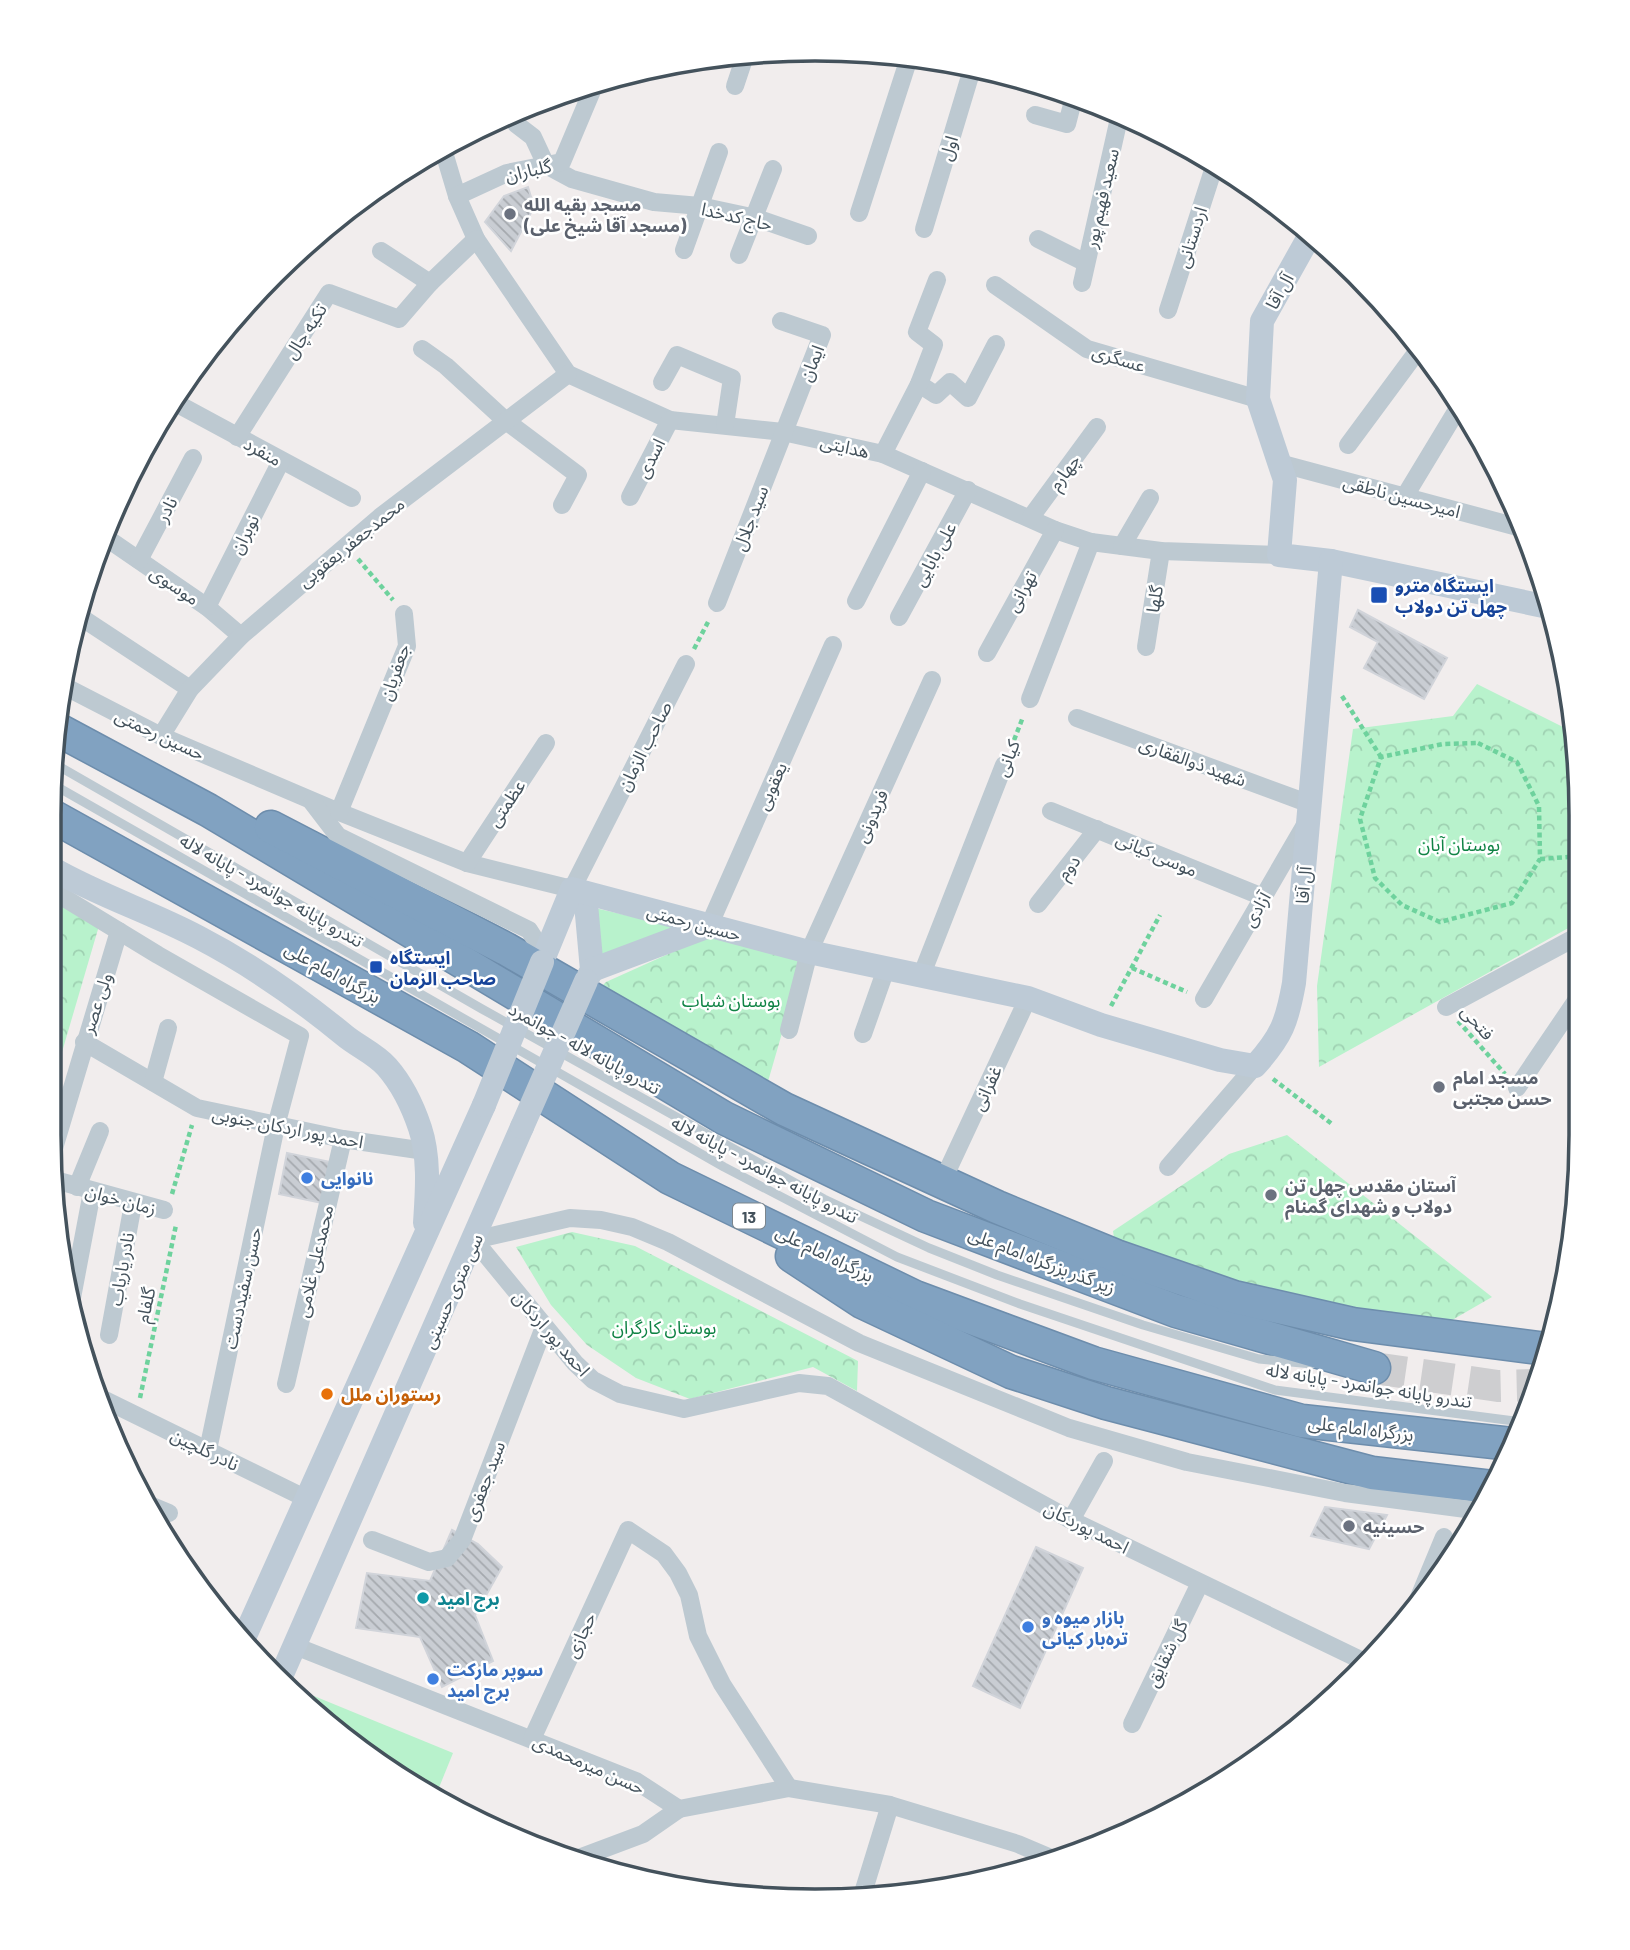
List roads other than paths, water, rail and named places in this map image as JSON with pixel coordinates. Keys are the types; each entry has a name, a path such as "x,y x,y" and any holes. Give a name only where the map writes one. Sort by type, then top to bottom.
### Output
{"highway":[{"path":"66,733 208,810 280,829 506,949 785,1109 997,1207 1116,1256 1234,1297 1353,1324 1538,1348"},
{"name":"زیر گذر بزرگراه امام علی","path":"208,810 724,1118 926,1216 1176,1311 1370,1367"},
{"name":"بزرگراه امام علی","path":"61,821 468,1047 670,1178 915,1297 1093,1363 1302,1421 1502,1443"},
{"path":"670,1178 862,1302 1012,1372 1106,1404 1372,1473 1482,1486"}],"main road":[{"name":"آل آقا","path":"1279,555 1285,480 1258,400 1262,321 1306,243"},
{"path":"1279,555 1331,561 1538,605"},
{"name":"آل آقا","path":"1255,1066 1270,1049 1287,1021 1294,983 1331,561"},
{"path":"61,874 197,936 315,1010 386,1066 407,1098 425,1151 427,1191 423,1241"},
{"path":"247,1631 484,1105 543,958 579,891"},
{"name":"حسین رحمتی","path":"579,891 810,952 1028,998 1101,1025 1220,1060 1255,1066"},
{"name":"سی متری حسینی","path":"284,1670 589,975 579,891"},
{"path":"589,975 709,926"}],"street":[{"path":"735,86 742,65"},
{"path":"859,213 906,67"},
{"name":"اول","path":"924,229 969,78"},
{"name":"گلباران","path":"457,196 507,173 562,162 590,96"},
{"path":"1035,115 1067,124 1071,107"},
{"path":"516,124 533,137 546,165"},
{"name":"سعید فهیم پور","path":"1082,283 1117,125"},
{"path":"684,250 719,152"},
{"path":"446,158 457,196 476,239 568,374"},
{"name":"حاج کدخدا","path":"546,165 572,179 654,202 700,206 756,218 808,236"},
{"path":"739,255 774,169"},
{"name":"اردستانی","path":"1168,310 1212,174"},
{"name":"تکیه چال","path":"237,437 329,293 399,318 430,283 476,239"},
{"path":"1038,239 1086,263"},
{"path":"381,251 430,283"},
{"path":"883,454 919,384 934,345 917,332 937,280"},
{"name":"عسگری","path":"995,285 1087,349 1258,400"},
{"name":"ایمان","path":"781,321 822,335 783,432"},
{"path":"919,384 936,395 950,382 968,398 996,344"},
{"path":"422,349 446,366 506,421 578,475 562,506"},
{"path":"662,382 677,355 732,378 725,425"},
{"path":"1348,445 1413,357"},
{"name":"هدایتی","path":"568,374 670,420 783,432 883,454 1031,517 1055,530 1091,542 1161,551 1279,555"},
{"name":"محمدجعفر یعقوبی","path":"161,736 190,689 241,636 346,545 568,374"},
{"name":"منفرد","path":"182,406 352,498"},
{"path":"1405,496 1454,415"},
{"name":"اسدی","path":"630,497 670,420"},
{"name":"چهارم","path":"1031,517 1097,427"},
{"name":"سید جلال","path":"717,603 783,432"},
{"name":"نادر","path":"139,561 193,458"},
{"name":"نوبران","path":"207,607 281,461"},
{"name":"امیرحسین ناطقی","path":"1279,463 1510,525"},
{"path":"856,600 922,471"},
{"name":"علی بابایی","path":"899,617 968,490"},
{"path":"1122,546 1150,498"},
{"name":"تهرانی","path":"987,653 1055,530"},
{"path":"1030,699 1091,542"},
{"name":"موسوی","path":"113,543 207,607 241,636"},
{"name":"گلها","path":"1146,647 1161,551"},
{"name":"جعفریان","path":"339,812 407,646 404,614"},
{"path":"87,621 190,689"},
{"name":"یعقوبی","path":"709,926 833,645"},
{"name":"صاحب الزمان","path":"579,891 686,664"},
{"name":"فریدونی","path":"789,1030 810,952 932,680"},
{"name":"حسین رحمتی","path":"72,691 161,736 467,863 579,891"},
{"name":"شهید ذوالفقاری","path":"1077,718 1309,811"},
{"name":"عظمتی","path":"467,863 546,743"},
{"name":"کیانی","path":"922,974 1004,765"},
{"path":"310,800 338,836 529,930 543,958"},
{"name":"موسی کیانی","path":"1051,811 1263,898"},
{"name":"آزادی","path":"1204,999 1263,898 1309,811"},
{"name":"دوم","path":"1038,904 1097,829"},
{"path":"61,896 118,931"},
{"name":"حسن سفیددست","path":"118,931 300,1036 276,1126 208,1450"},
{"name":"ولی عصر","path":"61,1123 118,931"},
{"path":"1446,1007 1569,946"},
{"path":"863,1034 887,967"},
{"name":"غفرانی","path":"944,1178 1028,998"},
{"path":"1517,1088 1569,1011"},
{"path":"153,1082 168,1028"},
{"name":"احمد پور اردکان جنوبی","path":"84,1042 197,1108 343,1139 425,1151"},
{"name":"آل آقا","path":"1168,1167 1255,1066"},
{"path":"75,1274 85,1190 100,1131"},
{"name":"محمدعلی غلامی","path":"286,1384 343,1139"},
{"name":"زمان خوان","path":"63,1183 133,1204 164,1210"},
{"name":"نادر یاریاب","path":"110,1335 133,1204"},
{"path":"474,1240 570,1218 601,1220 632,1227 668,1242 859,1343 1069,1428 1187,1462 1345,1493 1469,1509"},
{"name":"احمد پور اردکان","path":"474,1240 544,1327 593,1380 620,1394 684,1409 811,1382"},
{"name":"سید جعفری","path":"372,1539 429,1562 447,1558 462,1540 544,1327"},
{"name":"احمد پوردکان","path":"811,1382 828,1387 1071,1520 1356,1660"},
{"name":"نادر گلچین","path":"111,1403 307,1499"},
{"path":"1071,1520 1104,1461"},
{"path":"161,1510 169,1513"},
{"name":"حجازی","path":"532,1739 628,1530 664,1554 678,1573 689,1595 698,1636 722,1684 789,1788"},
{"path":"1430,1570 1444,1537"},
{"name":"گل شقایق","path":"1132,1724 1200,1583"},
{"name":"حسن میرمحمدی","path":"295,1646 636,1781 678,1809"},
{"path":"590,1854 643,1835 678,1809 789,1788 890,1805 1018,1844 1041,1854"},
{"path":"865,1887 890,1805"}],"lane":[{"name":"تندرو پایانه لاله - جوانمرد","path":"63,769 482,1009 754,1161 824,1199 929,1248 997,1275 1131,1321 1259,1359 1324,1366 1370,1367"},
{"name":"تندرو پایانه جوانمرد - پایانه لاله","path":"62,790 735,1173 897,1257 1020,1304 1275,1390 1512,1421"}],"tunnel":[{"path":"1374,1368 1498,1386 1526,1385"}],"place":[{"name":"مسجد بقیه الله (مسجد آقا شیخ علی)","path":"510,214"},
{"name":"ایستگاه مترو چهل تن دولاب","path":"1379,595"},
{"name":"ایستگاه صاحب الزمان","path":"376,967"},
{"name":"مسجد امام حسن مجتبی","path":"1439,1087"},
{"name":"نانوایی","path":"307,1178"},
{"name":"آستان مقدس چهل تن دولاب و شهدای گمنام","path":"1271,1195"},
{"name":"رستوران ملل","path":"327,1394"},
{"name":"حسینیه","path":"1349,1526"},
{"name":"برج امید","path":"423,1598"},
{"name":"بازار میوه و تره‌بار کیانی","path":"1028,1627"},
{"name":"سوپر مارکت برج امید","path":"433,1679"}],"park label":[{"name":"بوستان آبان","path":"1459,844"},
{"name":"بوستان شباب","path":"731,1000"},
{"name":"بوستان کارگران","path":"664,1327"}]}
